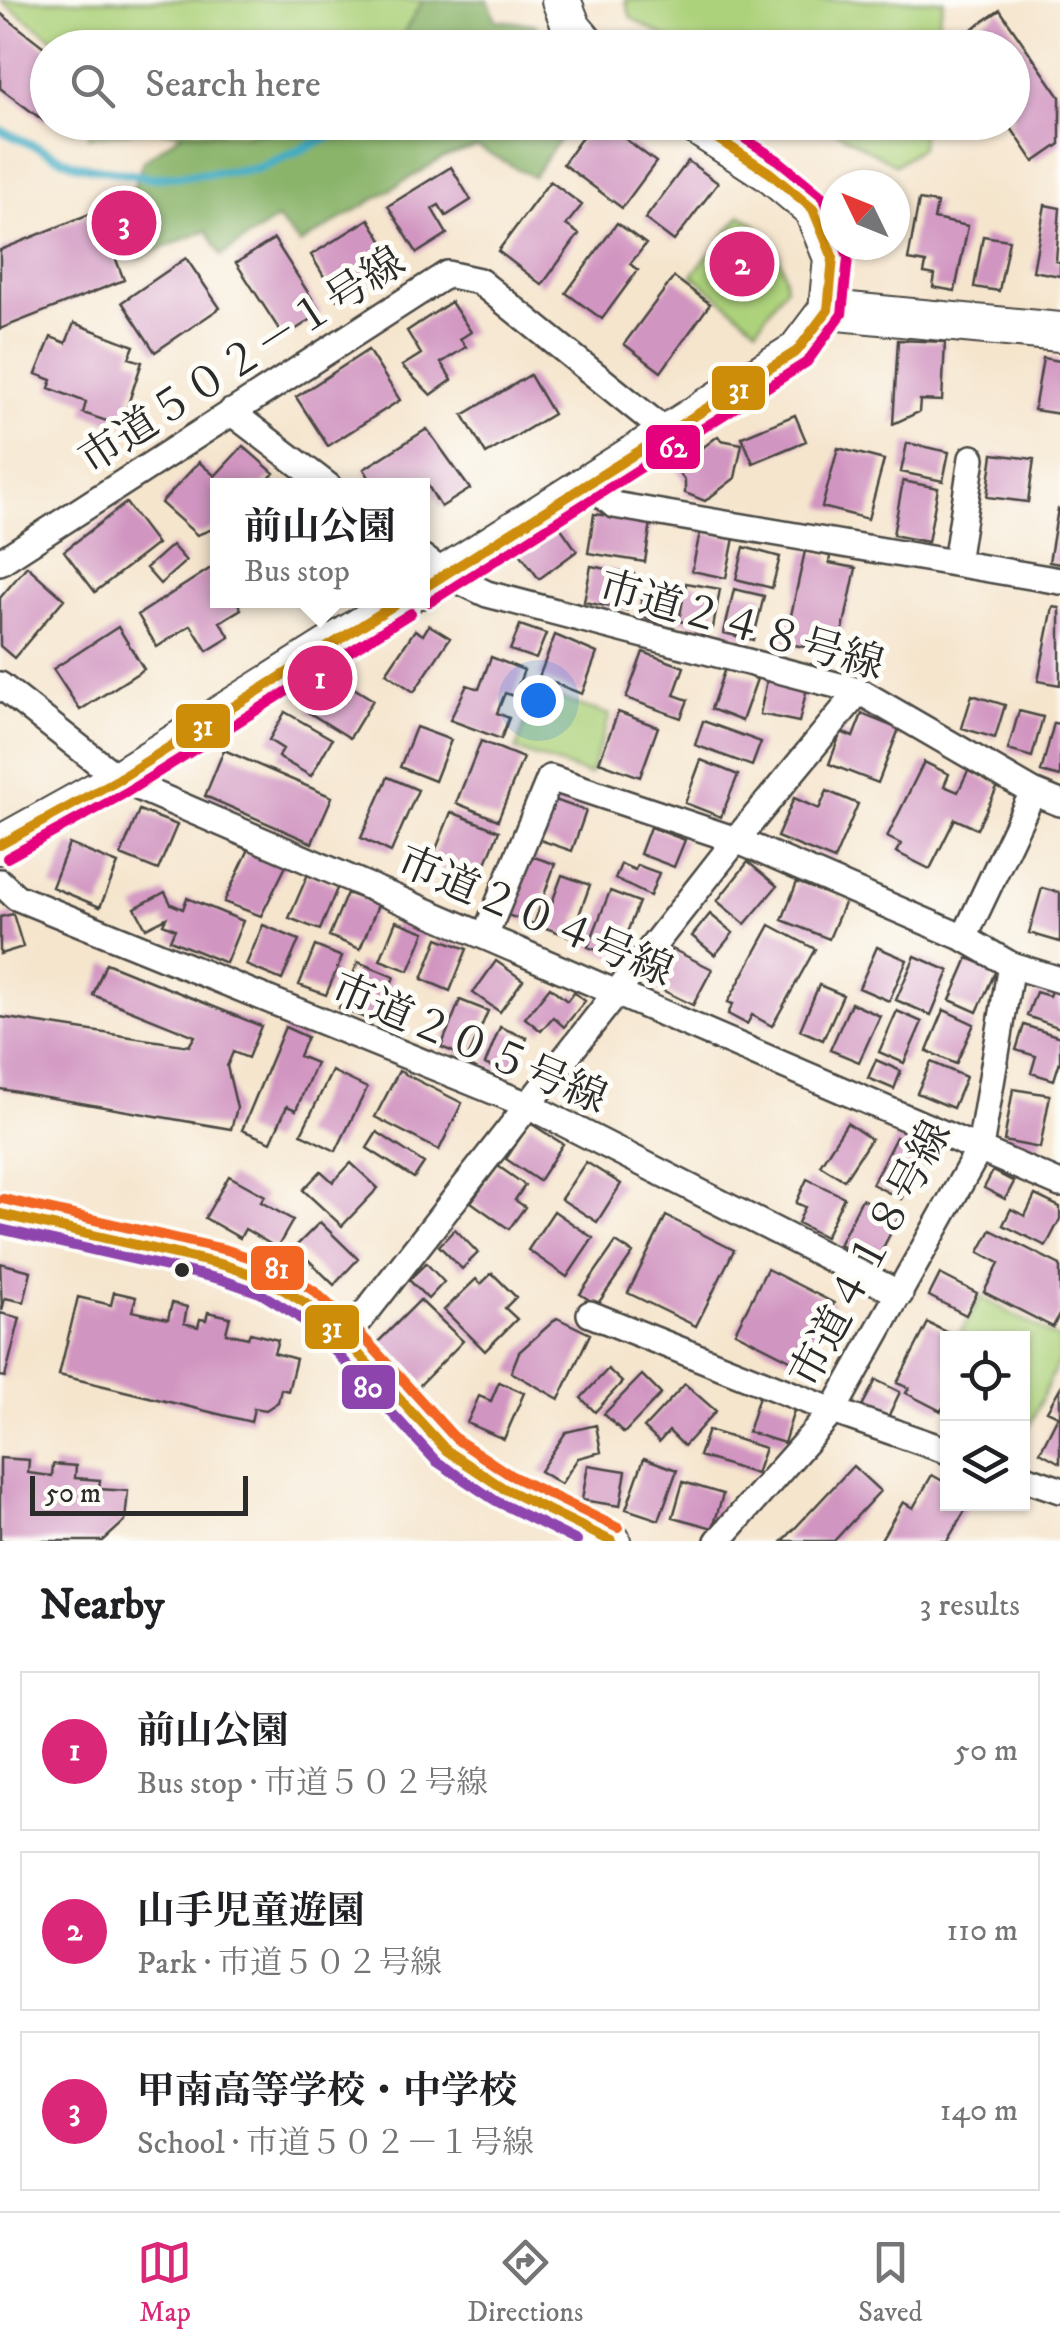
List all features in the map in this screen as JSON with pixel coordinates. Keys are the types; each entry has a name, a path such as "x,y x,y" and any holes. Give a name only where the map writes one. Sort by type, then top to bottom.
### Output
{"street":[{"path":"560,0 574,30"},
{"path":"430,573 588,483 797,351 828,310 833,258 813,209 770,173 719,140"},
{"name":"市道５０２－１号線","path":"0,562 447,274 478,281 666,432"},
{"path":"828,310 1060,332"},
{"path":"230,412 317,478"},
{"path":"956,563 972,458"},
{"path":"588,483 614,504 1060,580"},
{"name":"市道２４８号線","path":"430,573 487,594 859,691 1033,792 1060,802"},
{"path":"0,845 119,779 391,608"},
{"name":"市道２０４号線","path":"0,686 119,779 1060,1184"},
{"path":"345,1340 736,840 859,691"},
{"path":"485,936 550,778 736,840 964,938 1011,965 1060,980"},
{"path":"964,938 1033,792"},
{"name":"市道２０５号線","path":"0,882 16,897 528,1105 900,1294"},
{"name":"市道４１８号線","path":"718,1541 833,1412 980,1148 1011,965"},
{"path":"0,1214 224,1265 266,1279 305,1303 345,1340 446,1450 503,1488 611,1541"},
{"path":"590,1314 833,1412 940,1448"},
{"path":"1030,1481 1060,1490"}],"green space":[{"path":"0,0 423,0 406,30 41,30"},
{"path":"423,0 488,0 496,20 534,24 539,30 405,30"},
{"path":"625,0 944,0 936,30 653,30 631,18"},
{"path":"173,140 559,140 533,177 477,147 443,158 300,244 277,219 221,256 207,230 139,258 122,219 143,161"},
{"path":"851,140 922,140 921,147 896,165"},
{"path":"741,215 774,244 786,286 757,328 692,275"},
{"path":"536,691 610,715 590,775 516,750"},
{"path":"981,1297 1060,1340 1060,1358 1030,1424 1030,1331 961,1331"}],"building":[{"path":"1000,10 1014,30 970,30"},
{"path":"0,13 30,36 30,110 0,88"},
{"path":"1030,54 1060,97 1060,144 1034,162 1019,140 1030,140"},
{"path":"580,140 627,140 656,162 622,208 563,164"},
{"path":"688,161 718,183 674,241 645,219"},
{"path":"451,167 471,200 446,216 439,205 432,209 447,234 417,253 388,206"},
{"path":"550,181 582,205 566,225 579,234 542,285 498,251"},
{"path":"919,200 937,203 934,219 968,226 955,291 933,287 935,275 924,273 926,263 908,260"},
{"path":"1045,205 1060,208 1056,261 1060,262 1060,276 1033,271"},
{"path":"97,211 124,280 0,329 0,250"},
{"path":"369,219 397,265 338,300 311,255"},
{"path":"617,223 646,244 630,264 638,270 602,319 566,293"},
{"path":"983,236 1009,240 999,291 974,287"},
{"path":"274,239 321,313 284,337 236,263"},
{"path":"186,258 220,308 155,352 122,302"},
{"path":"674,277 710,304 661,372 624,344"},
{"path":"451,302 471,332 460,339 466,347 441,363 452,380 431,395 402,366 421,354 407,331"},
{"path":"74,323 134,346 129,358 142,362 121,426 83,413 86,402 49,388 52,380 36,374 51,337 66,343"},
{"path":"898,340 945,342 942,401 920,400 919,412 893,424"},
{"path":"368,350 400,400 328,446 296,397"},
{"path":"1043,358 1060,361 1060,414 1034,410"},
{"path":"530,375 553,414 486,454 463,415"},
{"path":"795,415 806,441 753,463 742,437"},
{"path":"427,429 470,489 441,507 430,489 430,478 369,478 364,469"},
{"path":"718,436 742,444 735,478 705,501 685,493 685,481 676,468"},
{"path":"907,443 949,452 943,481 901,472"},
{"path":"243,446 274,473 269,478 210,478 210,530 197,535 161,503 199,462 215,476"},
{"path":"838,448 884,460 868,519 822,507"},
{"path":"993,454 1034,459 1028,502 987,497"},
{"path":"903,481 938,488 928,542 893,535"},
{"path":"126,503 157,544 95,592 64,551"},
{"path":"1060,509 1060,564 1049,562"},
{"path":"594,514 651,522 645,562 588,553"},
{"path":"558,524 577,551 539,579 519,552"},
{"path":"700,532 734,538 726,578 692,571"},
{"path":"172,545 186,561 160,584 146,568"},
{"path":"744,547 780,557 772,588 736,579"},
{"path":"805,551 830,556 829,563 856,568 838,654 785,643"},
{"path":"27,566 64,599 14,658 0,646 0,598"},
{"path":"591,566 634,574 627,610 584,602"},
{"path":"210,569 210,608 241,609 220,622 230,637 207,651 191,625 157,647 138,615"},
{"path":"686,583 720,589 713,628 679,621"},
{"path":"734,589 764,596 753,640 724,633"},
{"path":"645,591 666,598 658,622 637,615"},
{"path":"1053,607 1060,608 1060,685 1038,681"},
{"path":"429,625 450,638 414,692 386,673 415,630 423,635"},
{"path":"520,625 546,634 536,659 510,650"},
{"path":"118,627 144,669 80,710 53,669"},
{"path":"555,635 597,653 582,694 539,677"},
{"path":"643,652 684,667 674,695 688,700 681,718 626,698"},
{"path":"491,657 524,670 514,696 505,693 497,713 509,718 501,739 450,720 467,685 479,689"},
{"path":"725,668 757,679 742,721 711,709"},
{"path":"331,674 373,700 350,738 308,712"},
{"path":"768,675 808,684 799,722 760,714"},
{"path":"972,695 1005,705 995,738 962,728"},
{"path":"1019,711 1043,717 1032,757 1008,750"},
{"path":"285,712 332,739 311,776 278,757 283,749 269,740"},
{"path":"618,712 658,727 640,777 599,762"},
{"path":"862,714 899,729 878,783 829,764 841,732 853,737"},
{"path":"703,721 761,742 752,766 695,745"},
{"path":"1054,723 1060,724 1060,777 1041,772"},
{"path":"416,727 451,740 435,781 400,767"},
{"path":"481,741 523,758 498,820 456,803"},
{"path":"224,750 332,797 312,843 205,796"},
{"path":"701,760 738,775 721,817 685,803"},
{"path":"924,762 949,774 944,786 958,792 968,771 998,786 977,829 955,819 930,869 896,852 901,844 887,837"},
{"path":"388,777 418,790 391,852 361,838"},
{"path":"827,791 858,804 834,860 777,837 794,798 819,809"},
{"path":"552,799 586,811 572,851 537,839"},
{"path":"139,810 177,825 158,870 121,855"},
{"path":"451,812 499,831 478,883 430,864"},
{"path":"650,827 685,840 674,867 640,854"},
{"path":"69,844 118,864 100,907 52,887"},
{"path":"250,847 287,864 261,916 224,902"},
{"path":"528,855 555,864 534,924 507,915"},
{"path":"748,862 777,886 745,924 717,901"},
{"path":"621,864 659,873 650,896 615,879"},
{"path":"308,874 338,886 320,930 289,918"},
{"path":"562,875 590,885 571,937 543,927"},
{"path":"797,882 845,901 829,939 782,920"},
{"path":"1042,888 1060,893 1060,942 1029,933"},
{"path":"610,891 639,902 617,958 588,947"},
{"path":"165,892 171,904 183,909 187,898 243,921 226,963 170,940 175,929 163,924 166,918 146,928 135,908"},
{"path":"347,893 378,905 360,949 329,936"},
{"path":"13,914 23,947 0,954 0,917"},
{"path":"710,914 733,933 715,955 692,936"},
{"path":"396,921 425,932 409,971 380,960"},
{"path":"263,925 299,940 282,980 246,965"},
{"path":"770,925 815,949 772,1026 752,1015 747,1024 728,1014 733,1004 728,1002"},
{"path":"438,938 467,949 450,991 422,979"},
{"path":"315,946 342,957 326,995 299,985"},
{"path":"877,947 907,960 889,1001 859,988"},
{"path":"672,949 712,969 693,1005 654,986"},
{"path":"915,956 949,971 931,1015 896,1000"},
{"path":"968,958 996,970 977,1012 950,1000"},
{"path":"496,961 523,980 500,1012 473,993"},
{"path":"358,962 394,977 375,1022 339,1008"},
{"path":"106,963 261,1026 248,1058 233,1052 227,1066 237,1108 231,1129 0,1089 0,1017 189,1046 195,1036 93,995"},
{"path":"819,985 843,995 823,1040 800,1030"},
{"path":"1053,986 1060,989 1060,1028 1027,1016 1036,992 1049,996"},
{"path":"550,987 567,1001 574,992 585,1001 564,1027 553,1017 541,1031 525,1018"},
{"path":"460,1000 488,1011 468,1058 441,1047"},
{"path":"851,1003 880,1016 859,1062 830,1050"},
{"path":"944,1010 974,1024 956,1064 927,1051"},
{"path":"897,1011 922,1022 904,1063 879,1052"},
{"path":"1024,1025 1060,1037 1060,1061 1054,1080 1031,1073 1036,1056 1016,1050"},
{"path":"285,1027 307,1037 299,1056 316,1063 296,1110 287,1106 271,1142 242,1130"},
{"path":"500,1027 527,1038 512,1076 485,1064"},
{"path":"876,1060 901,1071 894,1089 868,1078"},
{"path":"931,1062 966,1077 953,1108 917,1093"},
{"path":"332,1071 367,1088 336,1151 301,1134"},
{"path":"399,1071 462,1103 439,1150 375,1117"},
{"path":"1013,1089 1050,1095 1040,1148 1004,1141"},
{"path":"530,1123 563,1144 539,1181 506,1159"},
{"path":"847,1123 871,1139 844,1180 820,1165"},
{"path":"377,1132 424,1163 414,1178 367,1148"},
{"path":"896,1137 926,1152 901,1199 872,1184"},
{"path":"586,1162 621,1184 597,1222 561,1199"},
{"path":"351,1163 378,1188 342,1226 303,1190 321,1171 333,1182"},
{"path":"498,1166 525,1185 515,1200 525,1207 509,1229 471,1202"},
{"path":"993,1171 1014,1182 1005,1199 984,1188"},
{"path":"229,1176 265,1196 261,1202 293,1220 277,1248 245,1229 240,1238 205,1218"},
{"path":"807,1179 844,1197 825,1237 798,1223 805,1207 796,1203"},
{"path":"1035,1195 1060,1207 1060,1219 1046,1246 1003,1225 1011,1209 1025,1216"},
{"path":"862,1199 899,1217 875,1263 839,1245"},
{"path":"554,1211 593,1238 567,1277 528,1250"},
{"path":"666,1216 734,1250 696,1326 628,1293"},
{"path":"320,1222 358,1259 334,1285 295,1247"},
{"path":"455,1229 478,1253 462,1269 439,1246"},
{"path":"991,1230 1060,1265 1060,1313 1053,1327 984,1292 999,1263 979,1252"},
{"path":"616,1242 633,1253 597,1305 580,1294"},
{"path":"0,1263 31,1271 24,1302 5,1298 2,1311"},
{"path":"426,1263 444,1282 428,1299 409,1280"},
{"path":"767,1269 834,1303 802,1366 735,1332"},
{"path":"492,1273 516,1297 505,1308 517,1319 485,1351 444,1310 476,1279 481,1284"},
{"path":"940,1274 977,1293 966,1315 929,1296"},
{"path":"114,1292 136,1297 132,1311 168,1319 172,1303 187,1307 184,1323 198,1327 208,1312 230,1317 226,1333 248,1338 250,1333 278,1340 274,1353 296,1359 288,1391 281,1389 278,1402 266,1410 254,1408 251,1422 59,1375 78,1297 111,1305"},
{"path":"420,1300 463,1341 418,1387 375,1345"},
{"path":"0,1313 20,1318 5,1377 0,1376"},
{"path":"557,1318 590,1334 559,1399 511,1372 519,1352"},
{"path":"928,1323 945,1331 940,1331 940,1410 906,1393 909,1388 897,1383"},
{"path":"608,1369 622,1382 595,1412 581,1398"},
{"path":"642,1375 661,1394 624,1433 604,1414"},
{"path":"876,1380 900,1392 887,1419 862,1406"},
{"path":"499,1382 524,1393 504,1439 467,1423 479,1396 491,1401"},
{"path":"685,1384 716,1411 684,1446 669,1431 659,1442 644,1428"},
{"path":"1060,1388 1060,1463 1040,1452 1058,1416 1047,1411"},
{"path":"759,1396 795,1407 784,1443 748,1432"},
{"path":"596,1425 601,1452 578,1458 561,1484 540,1471 566,1432"},
{"path":"708,1430 765,1448 756,1474 699,1456"},
{"path":"0,1458 29,1460 28,1473 52,1476 53,1464 76,1466 75,1478 100,1480 99,1489 128,1491 125,1521 103,1541 0,1541"},
{"path":"644,1458 677,1470 659,1520 626,1509"},
{"path":"588,1465 626,1471 620,1506 582,1500"},
{"path":"853,1466 880,1491 834,1541 783,1541"},
{"path":"932,1475 940,1480 940,1511 965,1511 947,1541 880,1541 903,1502 913,1508"},
{"path":"683,1482 723,1494 713,1528 673,1517"}],"waterway":[{"path":"0,130 76,165 152,178 256,169 323,140"}],"transit line":[{"name":"31","path":"430,584 797,351 828,310 833,258 813,209 770,173 720,140"},
{"name":"62","path":"747,140 820,195"},
{"name":"62","path":"430,602 807,362 842,314 848,260"},
{"name":"31","path":"0,845 119,779 389,608"},
{"name":"62","path":"7,858 127,792 411,613"},
{"name":"81","path":"3,1199 227,1250 272,1265 314,1291 355,1328 456,1439 510,1475 618,1528"},
{"name":"31","path":"0,1214 224,1265 266,1279 305,1303 345,1339 446,1450 503,1488 611,1541"},
{"name":"80","path":"0,1229 220,1279 260,1293 296,1315 334,1350 436,1461 496,1501 577,1541"}],"place":[{"name":"甲南高等学校・中学校","path":"124,223"},
{"name":"山手児童遊園","path":"742,264"},
{"name":"前山公園","path":"320,678"}]}
